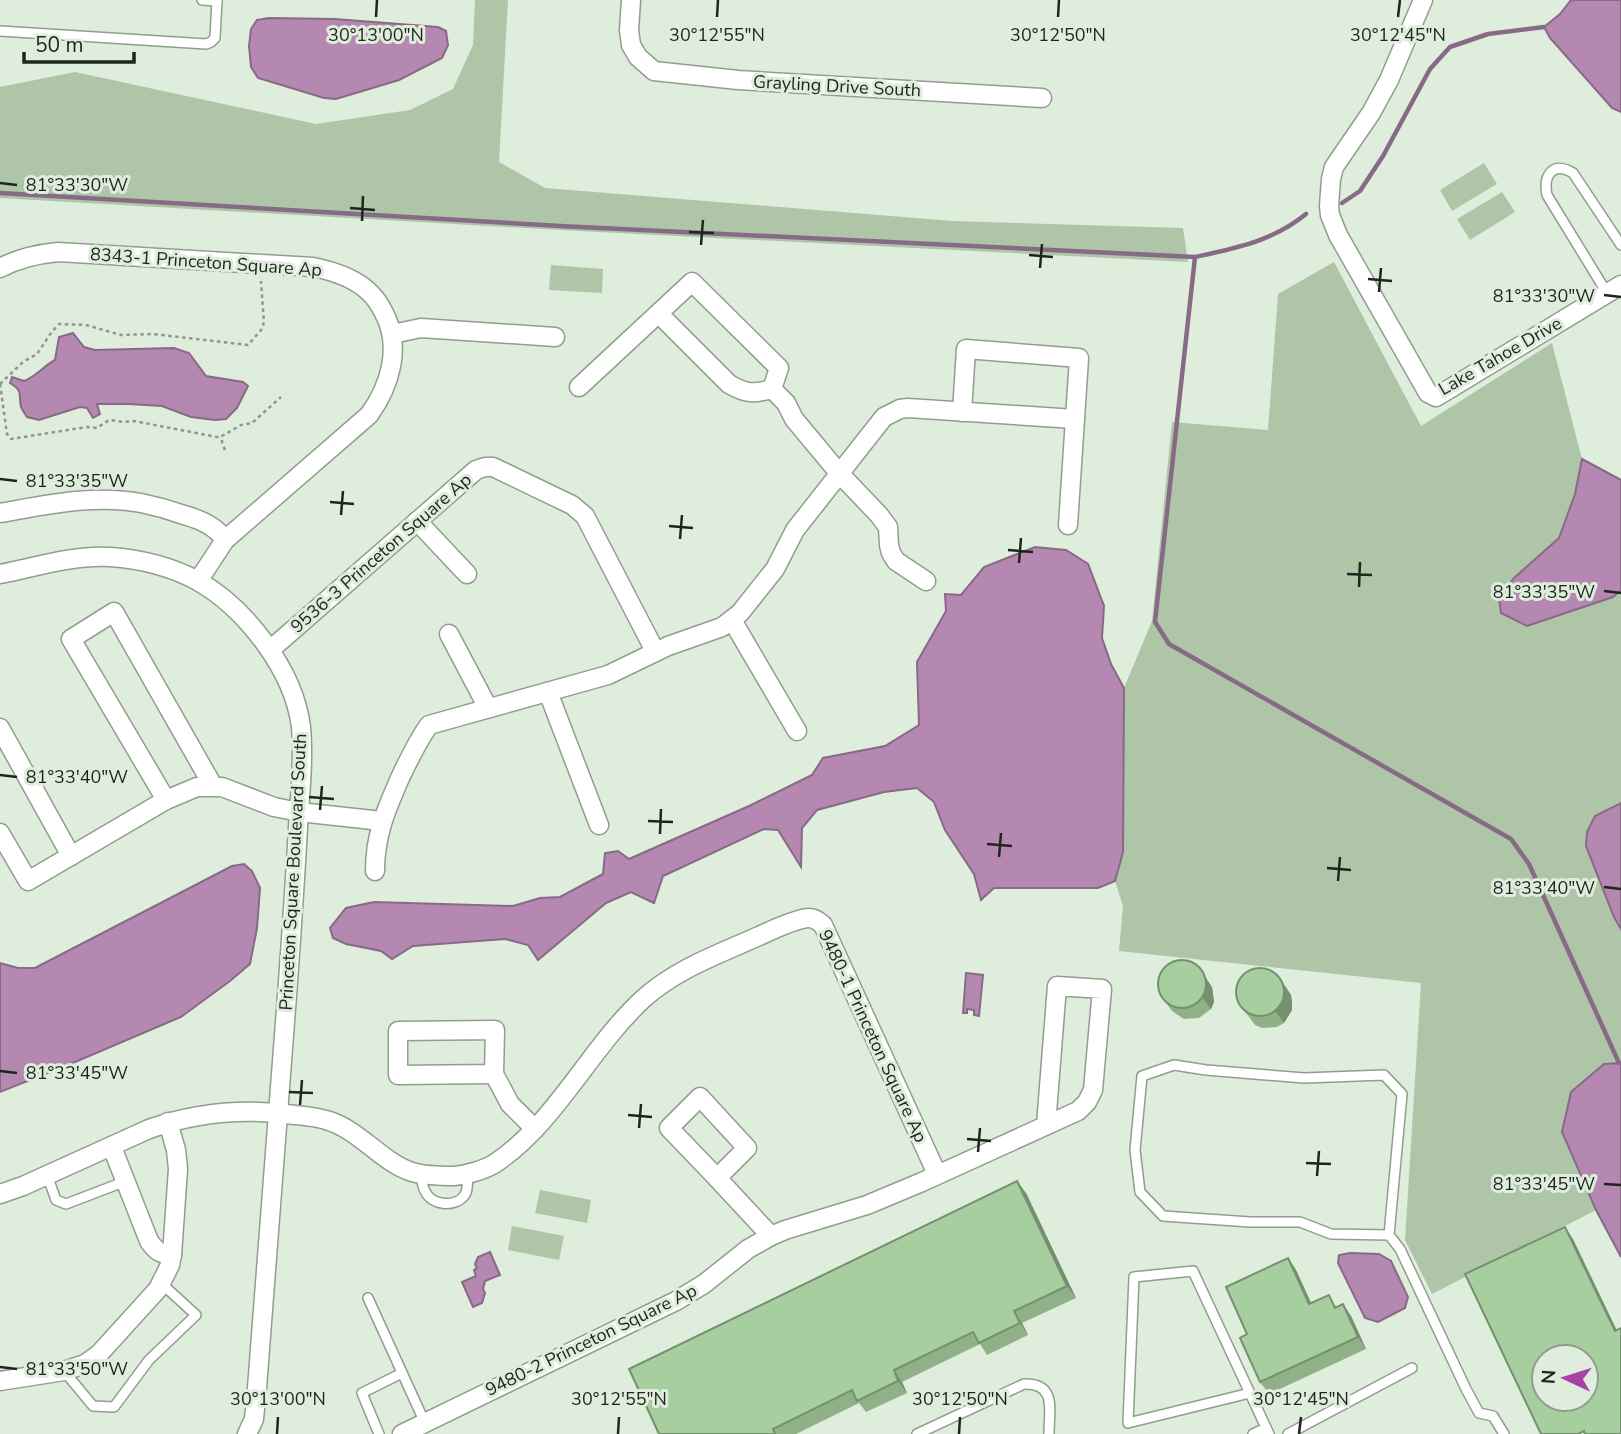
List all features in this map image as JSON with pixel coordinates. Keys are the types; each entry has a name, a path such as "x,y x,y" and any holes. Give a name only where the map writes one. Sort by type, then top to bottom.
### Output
{"street":[{"name":"Grayling Drive South","path":"631,0 631,45 638,57 654,71 738,80 1042,98"},
{"name":"Lake Tahoe Drive","path":"1423,0 1389,80 1371,113 1335,167 1329,193 1330,215 1338,235 1428,393 1436,397 1614,289"},
{"name":"8343-1 Princeton Square Ap","path":"0,268 17,259 58,252 313,267 332,271 352,280 369,292 379,304 392,334 392,364 387,384 378,402 369,415 225,540 198,581"},
{"path":"579,387 692,282 779,368 772,388"},
{"path":"659,314 729,384 740,390 756,393 772,388"},
{"path":"392,334 421,328 555,337"},
{"path":"962,412 966,349 1079,358 1068,525"},
{"path":"772,388 839,473 888,527 889,545 896,561 926,581"},
{"path":"375,871 377,838 382,821 416,743 429,725 608,675 655,651 722,627 740,613 775,569 796,530 884,417 908,408 1075,419"},
{"name":"9536-3 Princeton Square Ap","path":"270,650 476,470 493,467 572,505 585,516 655,651"},
{"path":"0,513 83,500 140,503 199,520 221,533 225,540"},
{"path":"417,521 467,574"},
{"name":"Princeton Square Boulevard South","path":"0,574 70,559 108,557 154,564 198,581 232,607 270,650 283,670 293,695 301,724 299,812 257,1388 254,1419 247,1434"},
{"path":"166,800 71,639 114,612 213,786"},
{"path":"732,620 797,731"},
{"path":"449,634 488,708"},
{"path":"548,692 599,825"},
{"path":"0,728 71,856"},
{"path":"0,833 27,881 166,800 197,787 230,789 274,807 299,812 382,821"},
{"name":"9480-1 Princeton Square Ap","path":"0,1194 168,1122 192,1116 240,1111 278,1112 321,1119 345,1127 402,1167 421,1174 443,1176 467,1173 493,1165 535,1129 614,1030 645,997 682,971 774,929 807,918 816,919 822,925 937,1174"},
{"name":"9480-2 Princeton Square Ap","path":"402,1434 676,1301 704,1284 748,1249 771,1236 867,1205 937,1174 1046,1125 1077,1111 1087,1102 1093,1090 1102,989 1057,986 1046,1125"},
{"path":"494,1074 398,1075 398,1031 495,1030 494,1074 510,1104 535,1129"},
{"path":"717,1178 747,1148 700,1097 669,1128 771,1236"},
{"path":"0,1381 64,1371 85,1364 99,1354 152,1297 170,1265 172,1255 178,1169 168,1122"},
{"path":"112,1147 149,1241 156,1251 172,1255"}],"lane":[{"path":"0,31 206,44 215,38 217,1 202,0"},
{"path":"1614,289 1546,195 1546,178 1550,173 1557,169 1566,169 1573,173 1621,245"},
{"path":"1389,1235 1331,1234 1300,1222 1250,1222 1163,1216 1140,1192 1135,1150 1142,1076 1174,1065 1304,1078 1384,1075 1402,1094 1389,1235 1400,1249 1479,1413 1493,1416 1504,1434"},
{"path":"421,1174 425,1191 431,1199 452,1203 464,1196 467,1173"},
{"path":"47,1175 56,1200 66,1204 126,1181"},
{"path":"1250,1394 1128,1423 1134,1277 1193,1271 1250,1394 1267,1431 1253,1434"},
{"path":"64,1371 93,1406 114,1407 149,1360 196,1315 161,1283"},
{"path":"368,1298 425,1423"},
{"path":"1288,1434 1412,1368"},
{"path":"379,1434 362,1392 402,1373"},
{"path":"917,1434 1024,1384 1035,1384 1044,1388 1050,1399 1049,1434"}],"path":[{"path":"222,438 134,421 109,419 97,428 87,427 11,439 0,384 23,362 37,354 59,324 86,325 121,335 153,334 248,345 262,329 264,322 260,286 263,263"},
{"path":"222,438 241,425 252,422 281,397"},
{"path":"222,438 225,450"}],"green space":[{"path":"475,0 508,0 499,162 545,188 952,221 1183,228 1188,262 0,198 0,87 75,72 316,124 410,110 453,89 473,45"},
{"path":"1484,163 1497,184 1452,211 1440,190"},
{"path":"1502,192 1515,212 1470,240 1457,219"},
{"path":"1334,262 1421,426 1552,343 1582,459 1575,494 1559,538 1514,578 1527,626 1613,597 1621,590 1621,803 1595,816 1614,917 1621,929 1621,1063 1604,1064 1562,1131 1596,1210 1432,1294 1405,1240 1421,983 1119,951 1123,906 1115,881 1123,851 1124,688 1152,621 1172,422 1268,430 1278,294"},
{"path":"551,265 603,269 602,293 549,290"},
{"path":"540,1190 591,1200 587,1223 535,1213"},
{"path":"512,1226 564,1236 559,1260 508,1250"}],"shaded area":[{"path":"1571,0 1621,0 1621,112 1612,108 1550,38 1544,27 1560,14"},
{"path":"335,19 438,27 446,31 448,45 442,58 399,80 336,99 324,98 258,78 251,67 251,29 257,20"},
{"path":"73,333 84,347 95,350 174,348 189,353 206,376 243,382 248,386 237,408 226,419 191,417 162,406 128,404 97,404 100,414 93,418 87,408 80,407 39,420 27,417 21,407 19,391 10,383 12,377 24,381 36,374 55,360 59,337"},
{"path":"1582,459 1621,480 1621,590 1613,597 1527,626 1501,613 1499,598 1514,578 1559,538 1575,494"},
{"path":"1035,547 1066,550 1088,564 1104,606 1102,638 1111,664 1124,688 1123,852 1115,881 1098,888 994,888 981,900 974,874 945,830 934,802 917,788 884,792 817,810 802,828 801,867 778,830 764,829 663,876 654,903 631,892 606,903 538,960 528,945 505,939 413,946 392,959 381,951 346,944 333,938 330,928 346,908 374,902 513,906 540,898 560,897 603,874 605,853 618,851 629,859 812,775 823,758 885,746 919,725 917,662 946,611 945,594 961,595 984,567"},
{"path":"1621,803 1621,929 1586,846 1587,832 1595,816"},
{"path":"244,864 252,871 260,888 257,928 250,964 181,1017 0,1092 0,963 18,968 35,968 232,866"},
{"path":"966,973 983,975 979,1016 974,1015 974,1010 967,1009 967,1013 963,1013"},
{"path":"1621,1063 1621,1257 1596,1210 1562,1132 1571,1092 1604,1064"},
{"path":"490,1252 500,1275 485,1281 482,1303 473,1307 462,1282 476,1276 474,1270 477,1268 475,1264 478,1257"},
{"path":"1379,1254 1391,1261 1408,1297 1405,1308 1378,1322 1365,1318 1338,1263 1339,1255"}],"building":[{"path":"1182,960 1199,967 1206,984 1199,1001 1182,1008 1165,1001 1158,984 1165,967"},
{"path":"1260,968 1277,975 1284,992 1277,1009 1260,1016 1243,1009 1236,992 1243,975"},
{"path":"1017,1181 1067,1286 1014,1311 1020,1323 979,1343 973,1332 894,1370 898,1381 857,1401 852,1390 773,1429 775,1434 659,1434 629,1369"},
{"path":"1565,1227 1615,1331 1621,1328 1621,1434 1585,1434 1584,1431 1578,1434 1541,1434 1531,1413 1600,1413 1600,1343 1530,1343 1530,1411 1465,1274"},
{"path":"1288,1258 1309,1304 1329,1295 1335,1308 1343,1304 1358,1337 1260,1382 1240,1338 1247,1334 1226,1287"}],"waterway":[{"path":"1342,203 1360,191 1383,156 1430,69 1450,47 1488,34 1544,27"},
{"path":"0,193 560,226 1195,257 1239,247 1267,237 1306,214"},
{"path":"1195,257 1155,622 1169,644 1511,839 1529,864 1619,1063"}]}
